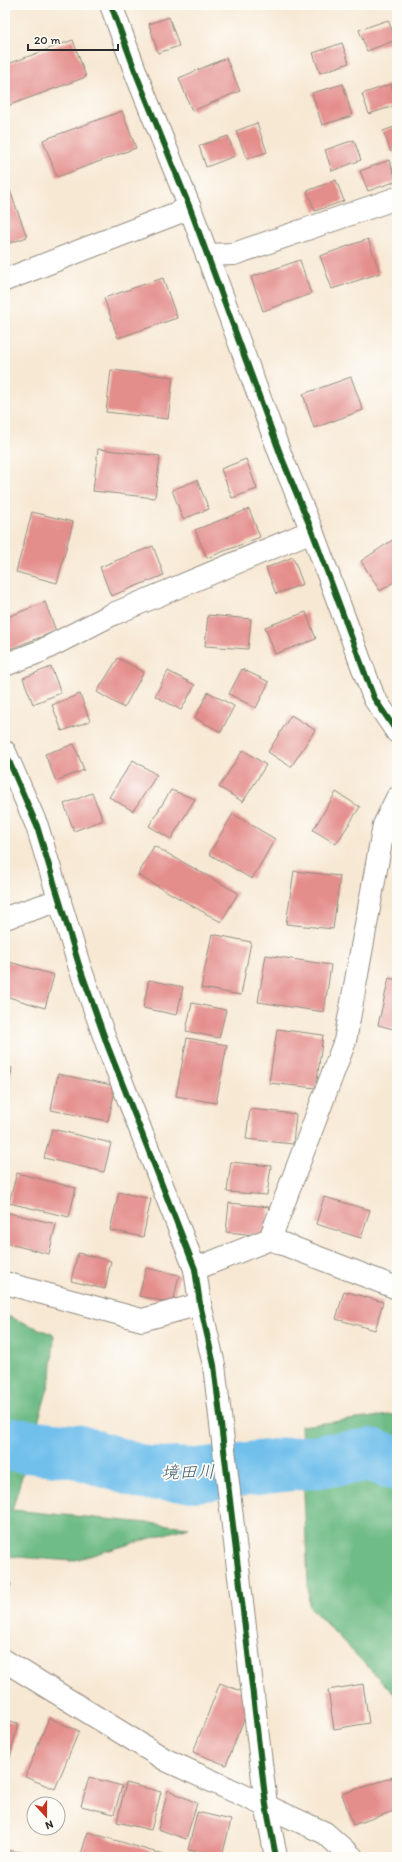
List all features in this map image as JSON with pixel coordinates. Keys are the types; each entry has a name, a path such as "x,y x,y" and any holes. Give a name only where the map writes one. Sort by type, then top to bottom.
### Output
{"street":[{"path":"111,5 137,76 190,208 281,456 312,531 374,698 397,732"},
{"path":"207,255 234,254 397,198"},
{"path":"5,280 190,208"},
{"path":"5,666 42,651 111,615 312,531"},
{"path":"5,752 37,826 79,965 108,1047 194,1269 200,1304 214,1365 266,1805 276,1857"},
{"path":"270,1239 345,1041 384,825 397,798"},
{"path":"5,918 60,900"},
{"path":"194,1269 270,1239 397,1288"},
{"path":"5,1283 142,1320 200,1304"},
{"path":"5,1661 166,1760 325,1833 352,1857"}],"green space":[{"path":"5,1315 54,1335 51,1378 12,1510 189,1527 72,1561 5,1556"},
{"path":"397,1414 397,1697 309,1606 301,1426"}],"building":[{"path":"169,17 179,46 158,53 149,24"},
{"path":"388,20 396,40 367,51 359,30"},
{"path":"73,40 86,77 7,106 5,99 5,65"},
{"path":"342,43 349,63 320,73 313,53"},
{"path":"226,58 240,91 192,111 179,78"},
{"path":"343,84 352,116 322,125 312,93"},
{"path":"391,84 397,105 369,114 362,94"},
{"path":"122,111 136,148 57,177 43,140"},
{"path":"257,123 267,152 247,159 236,131"},
{"path":"397,126 397,149 391,152 383,131"},
{"path":"228,136 235,156 206,167 199,146"},
{"path":"354,140 361,160 332,171 325,150"},
{"path":"389,160 397,181 368,191 360,171"},
{"path":"5,177 27,237 5,245"},
{"path":"336,180 344,201 315,211 307,191"},
{"path":"368,239 380,273 332,289 320,256"},
{"path":"300,260 311,294 263,311 251,277"},
{"path":"163,278 177,318 118,338 104,298"},
{"path":"111,370 173,377 168,419 106,412"},
{"path":"351,377 363,410 314,428 303,394"},
{"path":"98,449 160,456 155,498 93,491"},
{"path":"246,459 257,489 232,498 221,469"},
{"path":"197,480 209,509 183,519 172,490"},
{"path":"249,509 260,537 207,558 195,530"},
{"path":"32,512 73,522 57,583 16,572"},
{"path":"397,537 397,580 380,591 361,561"},
{"path":"153,546 164,575 111,596 100,567"},
{"path":"293,557 303,584 276,594 266,568"},
{"path":"45,602 56,631 5,651 5,618"},
{"path":"306,612 316,639 275,654 265,627"},
{"path":"208,615 251,619 248,649 205,646"},
{"path":"118,658 144,672 124,708 97,692"},
{"path":"51,667 61,693 33,704 23,678"},
{"path":"242,669 269,682 256,708 229,694"},
{"path":"168,671 195,685 181,710 155,696"},
{"path":"208,692 234,706 221,732 195,718"},
{"path":"80,694 90,721 62,731 52,705"},
{"path":"291,715 315,730 291,767 268,752"},
{"path":"74,744 84,770 56,781 45,754"},
{"path":"243,750 266,765 243,802 219,787"},
{"path":"133,760 157,775 133,811 109,797"},
{"path":"171,790 195,799 171,839 149,826"},
{"path":"336,792 360,807 336,844 313,830"},
{"path":"92,793 103,820 74,831 64,804"},
{"path":"233,814 275,839 252,879 209,854"},
{"path":"154,846 238,893 221,922 138,875"},
{"path":"294,871 340,876 333,929 286,924"},
{"path":"212,934 251,942 241,995 201,988"},
{"path":"266,955 331,965 324,1012 258,1002"},
{"path":"6,961 54,975 45,1008 5,996"},
{"path":"389,978 397,980 397,1030 378,1025"},
{"path":"149,980 183,987 177,1015 143,1008"},
{"path":"192,1003 226,1010 219,1038 186,1031"},
{"path":"277,1029 323,1035 316,1088 269,1083"},
{"path":"187,1038 227,1045 216,1103 176,1096"},
{"path":"5,1066 12,1068 6,1097 5,1097"},
{"path":"58,1074 116,1086 108,1121 51,1110"},
{"path":"250,1109 296,1114 293,1144 246,1139"},
{"path":"52,1129 111,1143 104,1172 44,1158"},
{"path":"231,1162 271,1166 267,1195 227,1192"},
{"path":"17,1173 76,1188 69,1217 9,1203"},
{"path":"119,1192 151,1199 143,1237 110,1230"},
{"path":"324,1197 370,1210 361,1238 316,1224"},
{"path":"229,1203 269,1207 266,1236 226,1232"},
{"path":"5,1212 56,1224 49,1254 5,1243"},
{"path":"78,1253 111,1261 105,1289 71,1281"},
{"path":"146,1268 179,1275 173,1303 139,1296"},
{"path":"344,1291 383,1302 375,1330 336,1319"},
{"path":"5,1581 11,1584 5,1596"},
{"path":"220,1683 253,1696 226,1765 193,1752"},
{"path":"363,1684 369,1723 334,1729 328,1690"},
{"path":"49,1718 79,1731 55,1789 25,1777"},
{"path":"5,1720 18,1723 9,1762 5,1761"},
{"path":"397,1776 397,1810 353,1825 342,1794"},
{"path":"89,1777 122,1786 114,1814 81,1806"},
{"path":"126,1783 161,1792 151,1830 117,1822"},
{"path":"168,1790 197,1803 186,1839 158,1829"},
{"path":"197,1812 231,1820 222,1857 188,1850"},
{"path":"88,1832 171,1857 80,1857"},
{"path":"5,1850 39,1855 38,1857 5,1857"}],"waterway":[{"name":"境田川","path":"5,1444 76,1451 144,1473 196,1475 372,1455 397,1464"}],"cycle path":[{"path":"111,5 137,76 190,208 281,456 312,531 374,698 397,732"},
{"path":"5,752 37,826 79,965 108,1047 195,1269 200,1304 214,1365 266,1805 276,1857"}]}
